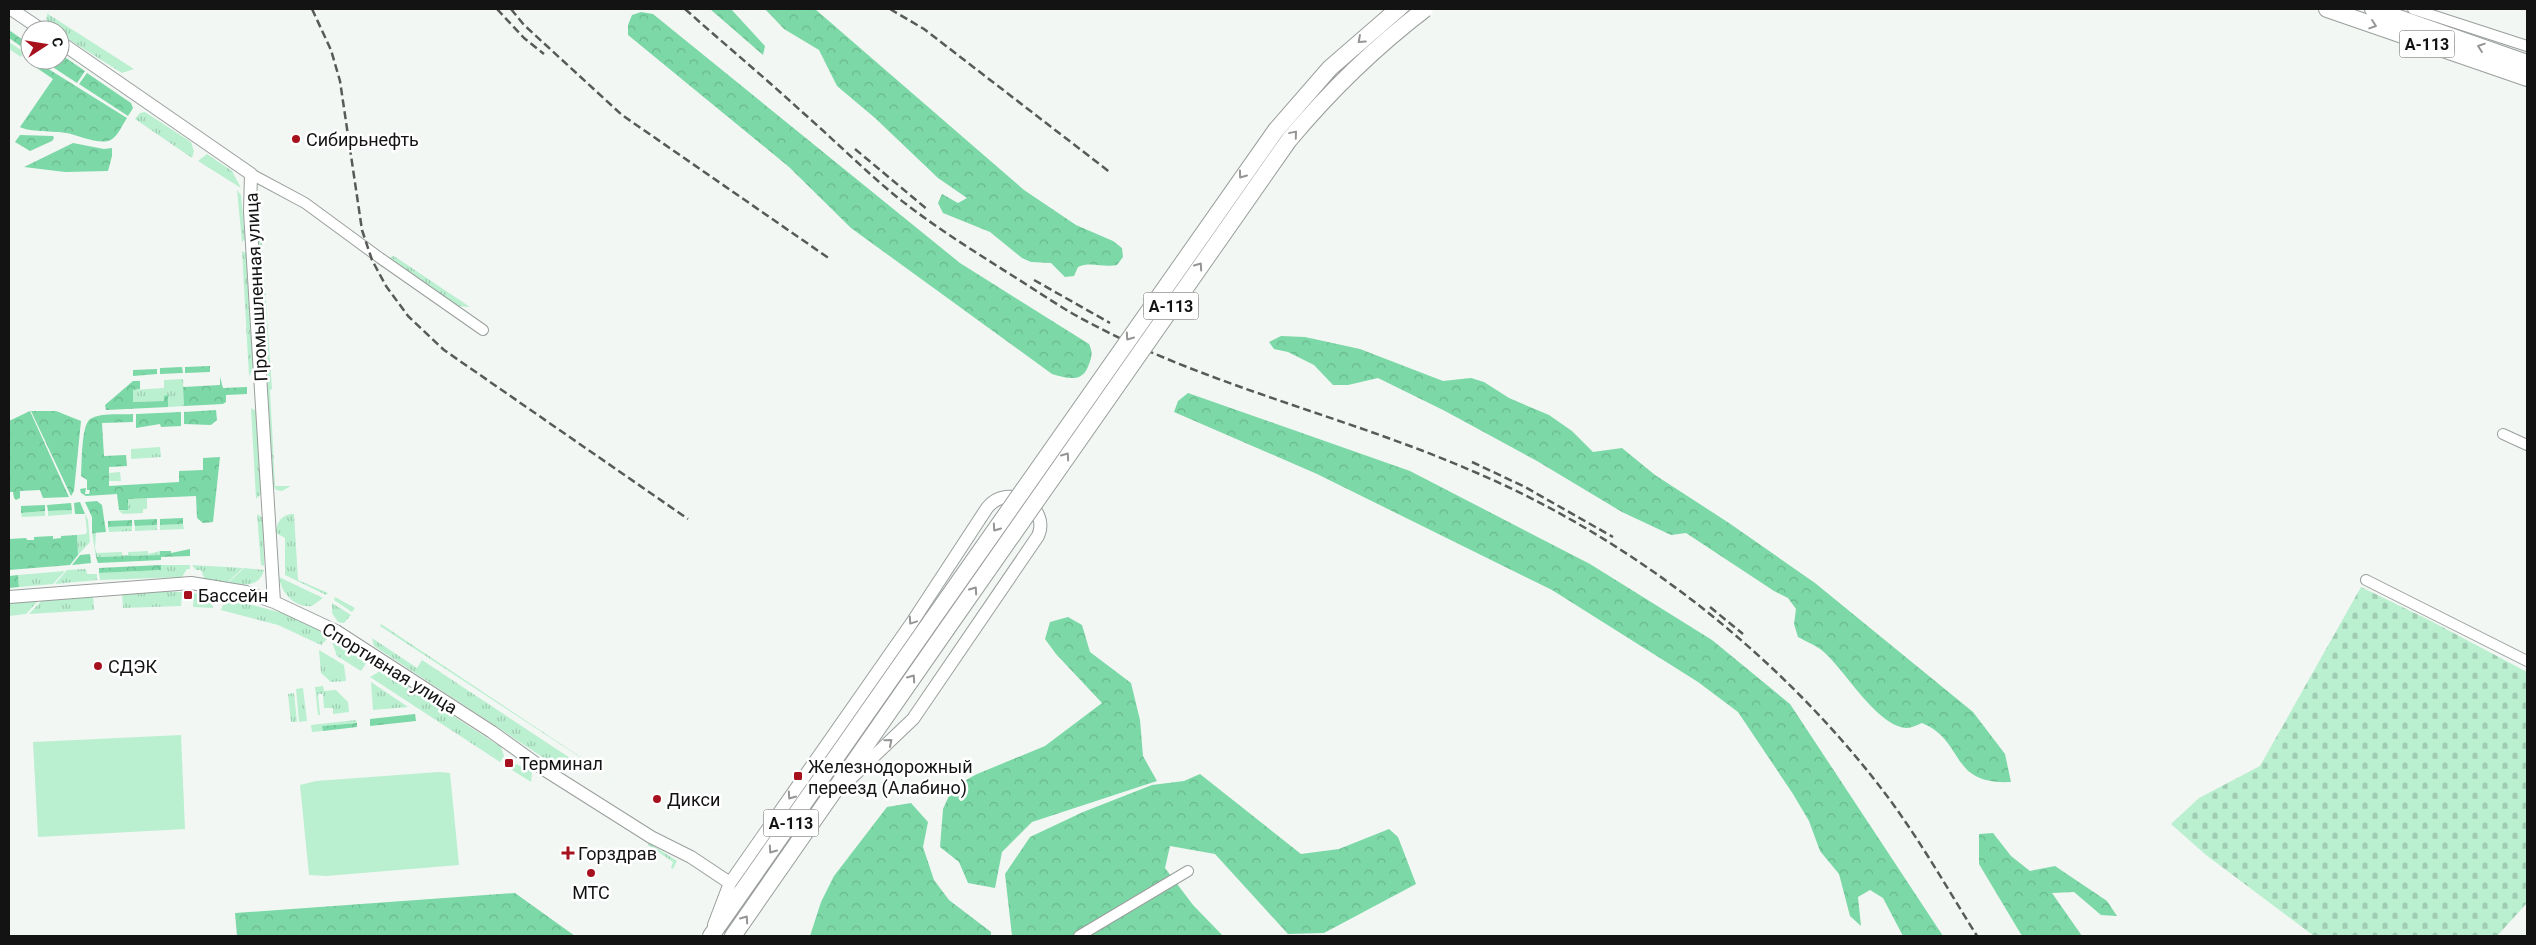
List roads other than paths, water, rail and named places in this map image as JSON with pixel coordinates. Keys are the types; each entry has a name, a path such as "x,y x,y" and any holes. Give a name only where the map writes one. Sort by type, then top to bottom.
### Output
{"highway":[{"name":"А-113","path":"710,936 1276,130 1330,68 1398,9"},
{"name":"А-113","path":"733,936 1289,140 1342,80 1400,28 1425,9"},
{"name":"А-113","path":"2328,9 2527,78"},
{"name":"А-113","path":"2373,9 2527,63"}],"street":[{"path":"11,9 27,20"},
{"path":"2413,9 2527,46"},
{"name":"Промышленная улица","path":"70,49 251,174 250,212 274,602"},
{"path":"251,174 305,203 483,330"},
{"path":"2503,434 2527,445"},
{"path":"710,936 730,883 819,756 991,502 1010,495 1030,505 1038,516 1040,524 1038,536 928,699 898,734 862,766 807,828"},
{"path":"2366,580 2527,661"},
{"name":"Спортивная улица","path":"9,597 185,583 246,592 274,602 336,631 553,775 651,837 691,857 730,883"},
{"path":"819,756 870,710"},
{"path":"1079,936 1188,871"}],"railway":[{"path":"312,9 331,50 340,81 362,230 372,260 386,286 408,316 444,350 688,519"},
{"path":"497,9 524,38 544,54"},
{"path":"511,9 524,25 622,115 830,259"},
{"path":"685,9 906,204 936,226 1075,315 1122,339 1220,380 1371,432 1470,470 1528,497 1584,527 1639,562 1691,599 1741,640 1789,684 1833,730 1874,779 1902,817 1977,936"},
{"path":"890,9 924,29 1111,173"},
{"path":"855,149 928,210"},
{"path":"1034,280 1110,323"},
{"path":"1472,462 1525,487 1613,537"},
{"path":"1710,607 1743,634"}],"place":[{"name":"Сибирьнефть","path":"296,139"},
{"name":"Бассейн","path":"188,595"},
{"name":"СДЭК","path":"98,666"},
{"name":"Терминал","path":"509,763"},
{"name":"Железнодорожный переезд (Алабино)","path":"798,776"},
{"name":"Дикси","path":"657,799"},
{"name":"Горздрав","path":"568,853"},
{"name":"МТС","path":"591,873"}]}
